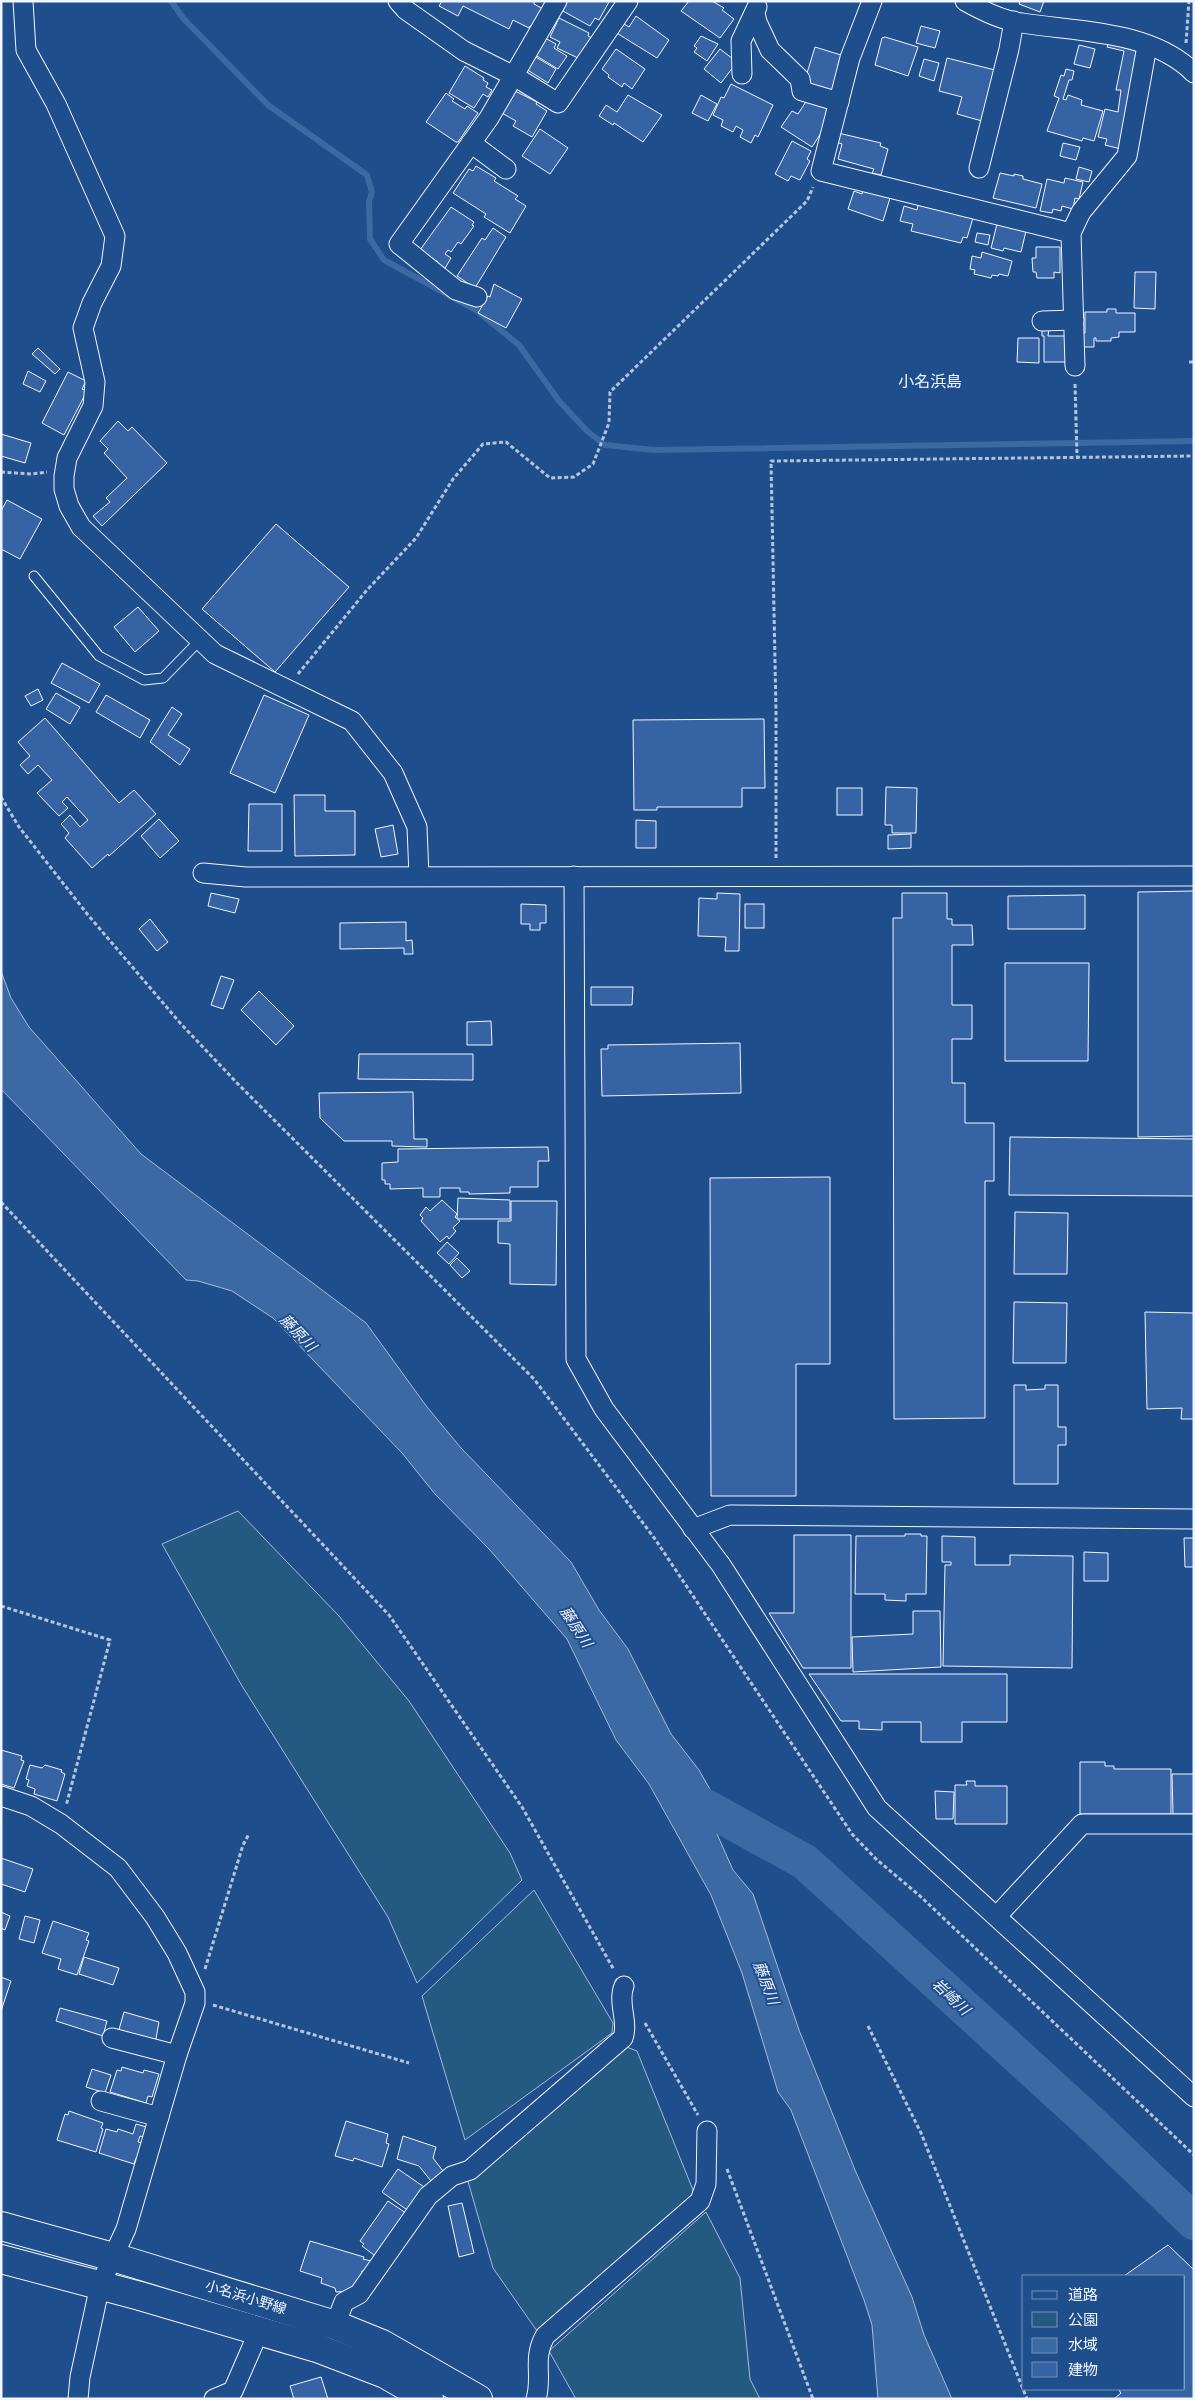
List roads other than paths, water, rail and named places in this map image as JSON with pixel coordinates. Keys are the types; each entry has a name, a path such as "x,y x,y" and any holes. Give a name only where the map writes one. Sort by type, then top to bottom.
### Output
{"main road":[{"name":"小名浜小野線","path":"1,2226 113,2256 335,2325 382,2344 478,2399"},
{"name":"小名浜小野線","path":"1,2259 100,2285 317,2348 385,2374 430,2399"}],"street":[{"path":"23,1 26,50 56,104 115,236 111,266 92,303 83,328 95,382 93,406 67,458 64,489 69,506 81,527 215,654 352,721 393,773 416,827 418,876"},
{"path":"398,1 406,10 464,51 514,76 558,103 628,1"},
{"path":"477,297 456,290 399,244 489,118 558,1"},
{"path":"872,1 850,58 821,171 1071,233"},
{"path":"965,1 1014,21 1123,38 1180,60 1194,73"},
{"path":"757,7 757,22 770,50 800,79 802,91 838,102"},
{"path":"742,74 741,42 757,7"},
{"path":"979,168 1009,49 1014,21"},
{"path":"1075,366 1071,233 1081,212 1126,156 1147,46"},
{"path":"471,144 506,169"},
{"path":"1042,321 1074,320"},
{"path":"203,873 236,876 1194,876"},
{"path":"574,876 576,1359 604,1409 721,1565 877,1808 1194,2097"},
{"path":"694,1529 730,1515 1194,1519"},
{"path":"1,1796 31,1806 61,1824 118,1868 155,1917 177,1953 196,1996 176,2055 126,2229 100,2285 80,2377 78,2399"},
{"path":"997,1916 1082,1824 1194,1824"},
{"path":"335,2325 344,2302 360,2294 428,2196 452,2176 470,2170 623,2038 625,2027 622,1992 624,1986"},
{"path":"112,2038 176,2055"},
{"path":"101,2101 159,2117"},
{"path":"536,2399 539,2381 537,2355 545,2336 700,2201 706,2184 707,2131"},
{"path":"214,2399 233,2391 259,2331"}],"lane":[{"path":"34,576 99,656 144,680 163,678 200,640"}],"water":[{"name":"藤原川","path":"1,971 11,998 29,1027 141,1154 366,1323 427,1407 461,1448 571,1562 599,1610 628,1649 671,1734 699,1770 712,1793 713,1825 733,1870 753,1894 799,2030 855,2170 912,2297 924,2335 952,2399 878,2399 872,2325 864,2300 791,2110 778,2092 742,1973 711,1895 649,1784 616,1740 567,1639 489,1549 435,1494 402,1453 273,1318 232,1291 198,1281 186,1280 1,1089"}],"waterway":[{"path":"171,1 183,18 268,105 367,175 372,192 369,202 370,239 384,260 476,310 519,345 559,401 587,431 605,445 654,450 1194,441"},
{"name":"岩崎川","path":"689,1798 805,1862 1091,2123 1194,2222"}],"district":[{"name":"小名浜島","path":"930,381"}]}
